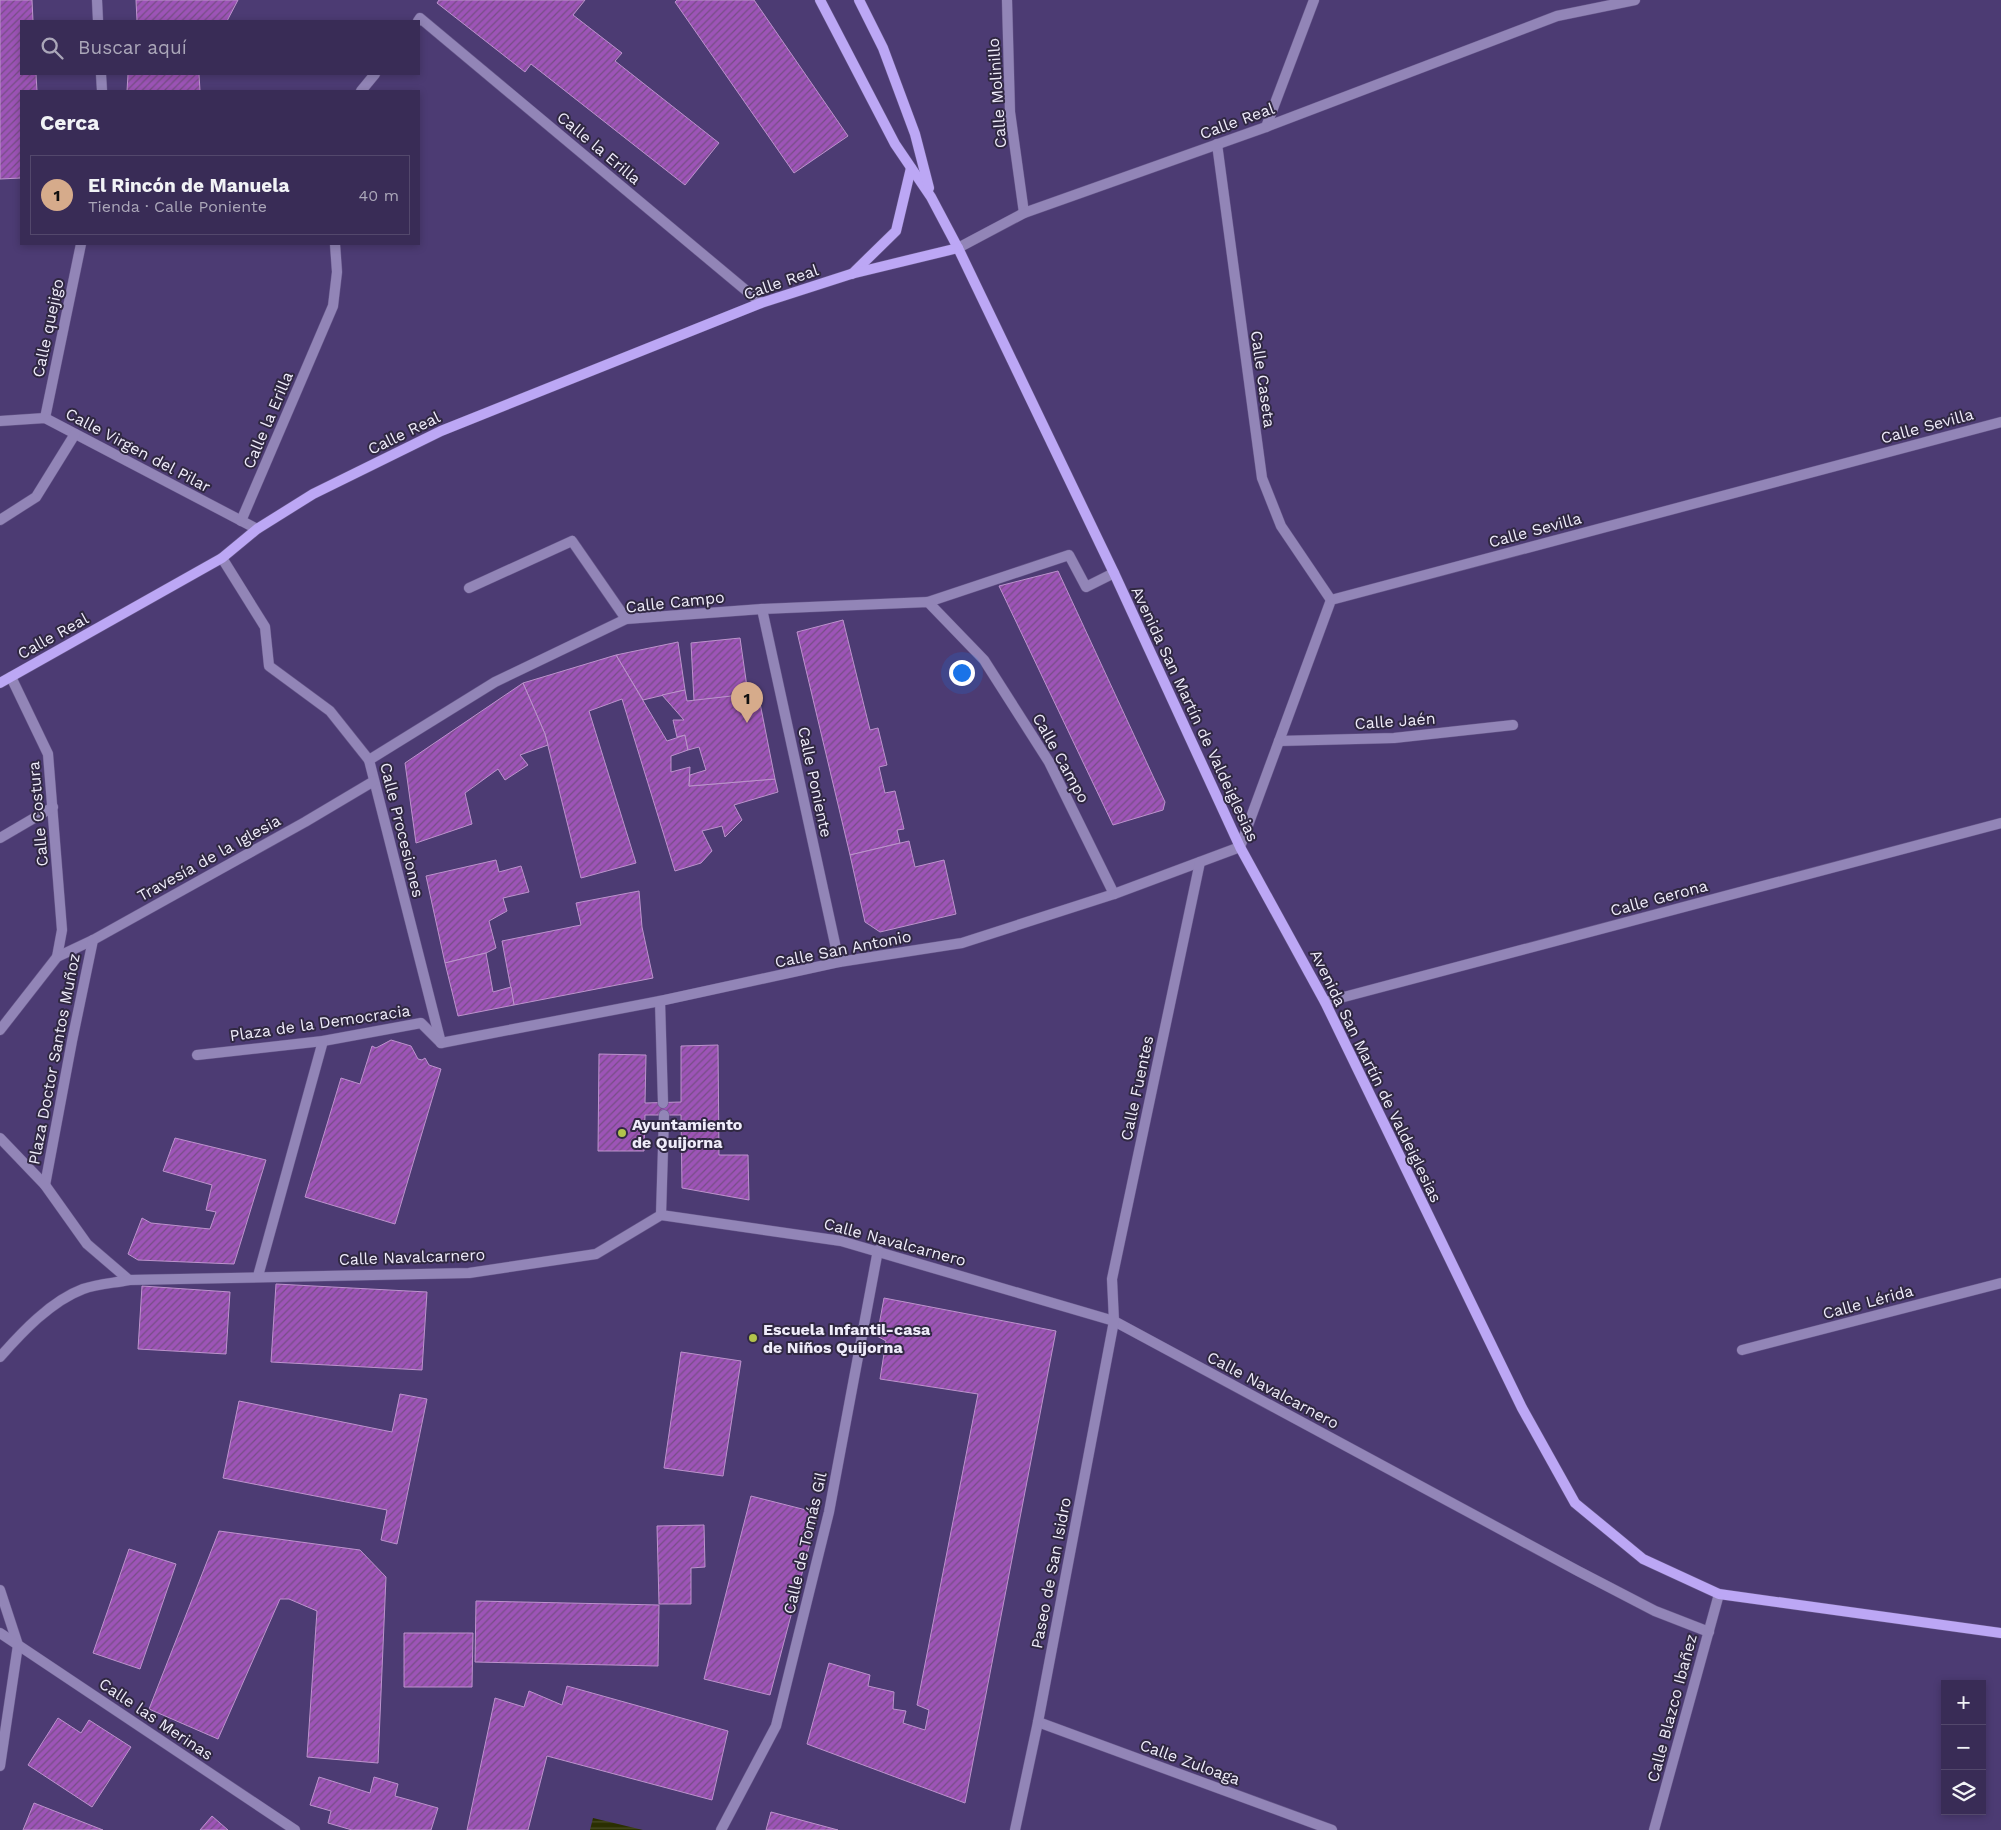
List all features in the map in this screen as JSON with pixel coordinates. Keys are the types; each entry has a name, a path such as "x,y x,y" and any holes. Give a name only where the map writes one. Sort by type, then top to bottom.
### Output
{"main road":[{"path":"820,0 895,144 931,197"},
{"path":"859,0 883,48 915,134 931,197"},
{"name":"Calle Real","path":"852,274 896,231 911,168"},
{"name":"Avenida San Martín de Valdeiglesias","path":"931,197 958,248 1114,572 1240,846 1325,1002 1522,1408 1576,1503 1643,1559 1719,1594 2001,1633"},
{"name":"Calle Real","path":"0,683 222,558 257,529 313,494 441,431 761,303 852,274 958,248"}],"street":[{"path":"97,0 98,20"},
{"name":"Calle Molinillo","path":"1007,0 1010,112 1024,214"},
{"path":"1266,126 1314,0"},
{"name":"Calle Real","path":"958,248 1024,214 1266,126 1557,16 1635,0"},
{"name":"Calle la Erilla","path":"419,20 420,18 761,303"},
{"path":"101,75 102,90"},
{"path":"362,90 375,75"},
{"name":"Calle Caseta","path":"1217,144 1262,478 1281,526 1331,600"},
{"name":"Calle quejigo","path":"45,418 81,245"},
{"name":"Calle la Erilla","path":"241,521 333,306 337,272 335,245"},
{"name":"Calle Virgen del Pilar","path":"0,421 45,418 257,529"},
{"name":"Calle Sevilla","path":"1331,600 2001,422"},
{"path":"0,520 36,497 75,434"},
{"path":"469,588 572,542 626,619"},
{"name":"Calle Campo","path":"369,760 495,682 626,619 762,609 928,602 1069,554 1086,587 1114,572"},
{"name":"Calle Procesiones","path":"222,558 265,627 269,666 330,711 369,760 441,1042"},
{"path":"1240,846 1331,600"},
{"name":"Calle Campo","path":"928,602 984,660 1044,754 1114,894"},
{"name":"Calle Poniente","path":"762,609 839,962"},
{"name":"Calle Costura","path":"11,677 48,754 62,930 57,957"},
{"name":"Calle Jaén","path":"1279,741 1394,738 1513,725"},
{"name":"Travesía de la Iglesia","path":"57,957 93,940 305,822 374,781"},
{"path":"0,838 53,807"},
{"name":"Calle Gerona","path":"1325,1002 2001,823"},
{"name":"Calle San Antonio","path":"441,1042 660,1001 839,962 962,943 1114,894 1240,846"},
{"name":"Calle Fuentes","path":"1114,1321 1112,1279 1200,862"},
{"name":"Plaza Doctor Santos Muñoz","path":"45,1184 93,940"},
{"name":"Plaza Doctor Santos Muñoz","path":"0,1030 57,957"},
{"path":"660,1001 663,1103"},
{"name":"Plaza de la Democracia","path":"197,1055 322,1041 420,1023 441,1042"},
{"path":"258,1276 322,1041"},
{"path":"661,1214 664,1115"},
{"path":"0,1138 45,1184 86,1244 129,1280"},
{"name":"Calle Navalcarnero","path":"0,1357 17,1337 47,1310 83,1290 129,1280 469,1273 596,1254 661,1214 841,1241 878,1250 1114,1321 1578,1571 1656,1611 1709,1632"},
{"name":"Calle de Tomás Gil","path":"721,1830 776,1726 830,1512 878,1250"},
{"name":"Calle Lérida","path":"1742,1350 2001,1283"},
{"name":"Paseo de San Isidro","path":"1015,1830 1038,1722 1114,1321"},
{"path":"0,1590 18,1645 0,1766"},
{"name":"Calle Blazco Ibañez","path":"1654,1830 1719,1594"},
{"name":"Calle las Merinas","path":"0,1633 295,1830"},
{"name":"Calle Zuloaga","path":"1038,1722 1332,1830"}],"shaded area":[{"path":"593,1818 643,1830 590,1830"}],"building":[{"path":"0,0 32,0 33,20 20,20 20,75 36,75 37,90 20,90 20,178 0,179"},
{"path":"136,0 238,0 228,20 137,20"},
{"path":"439,0 585,0 573,15 622,53 615,61 719,143 685,185 531,64 525,72 437,3"},
{"path":"677,0 754,0 848,136 794,173 675,2"},
{"path":"128,75 199,75 200,90 127,90"},
{"path":"1058,571 1165,802 1163,810 1113,825 999,586"},
{"path":"843,620 870,730 878,728 887,765 879,767 885,793 895,791 904,829 897,830 900,843 850,855 797,632"},
{"path":"740,638 748,694 694,701 691,643"},
{"path":"678,642 685,690 643,700 616,655"},
{"path":"616,655 667,741 685,735 688,750 671,756 671,772 690,767 689,786 775,779 778,792 734,805 742,820 725,837 722,826 702,831 712,851 701,863 675,871 622,699 589,711 636,863 581,878 545,734 523,683"},
{"path":"523,683 548,745 520,755 528,765 505,780 498,769 465,793 472,824 416,843 405,763"},
{"path":"685,690 687,701 758,693 775,779 689,786 690,775 706,770 699,747 688,750 685,735 677,737 673,720 684,720 662,695"},
{"path":"909,841 915,867 944,860 956,914 880,932 865,922 850,855"},
{"path":"496,860 499,872 521,866 529,892 503,898 507,911 489,921 496,948 486,953 445,963 426,876"},
{"path":"639,891 642,927 653,978 514,1005 502,941 581,925 576,903"},
{"path":"486,953 493,992 511,987 514,1005 458,1016 445,963"},
{"path":"391,1040 411,1046 418,1059 422,1060 425,1058 429,1065 441,1069 395,1224 305,1197 341,1078 360,1084 372,1046 376,1048"},
{"name":"Ayuntamiento de Quijorna","path":"718,1045 719,1155 748,1155 749,1200 682,1188 681,1115 645,1115 644,1151 598,1151 599,1054 646,1055 645,1103 681,1102 681,1046"},
{"path":"175,1138 266,1160 234,1264 138,1260 128,1254 142,1218 151,1223 210,1229 216,1212 206,1210 212,1185 163,1171"},
{"path":"276,1284 427,1292 422,1370 271,1362"},
{"path":"142,1286 230,1292 226,1354 138,1349"},
{"path":"884,1298 1056,1331 965,1803 807,1744 829,1663 870,1675 868,1686 894,1692 893,1709 906,1711 903,1723 925,1730 929,1710 917,1705 978,1394 880,1379 886,1341 877,1336"},
{"path":"681,1352 741,1361 723,1476 664,1468"},
{"path":"400,1394 427,1399 397,1544 381,1540 387,1510 223,1478 239,1401 392,1432"},
{"path":"751,1496 818,1513 770,1695 704,1679"},
{"path":"704,1525 705,1567 691,1568 691,1604 659,1604 657,1526"},
{"path":"219,1531 360,1550 386,1577 378,1763 307,1757 317,1611 289,1599 280,1599 218,1739 149,1709"},
{"path":"129,1549 176,1564 140,1669 93,1653"},
{"path":"476,1601 659,1605 658,1666 475,1662"},
{"path":"404,1633 473,1633 472,1687 404,1687"},
{"path":"567,1686 728,1731 712,1800 547,1756 528,1830 467,1830 495,1698 524,1707 529,1691 562,1705"},
{"path":"58,1718 81,1733 89,1720 131,1747 92,1807 28,1765"},
{"path":"319,1777 370,1793 374,1777 398,1784 395,1796 438,1808 431,1830 352,1830 328,1823 331,1811 310,1805"},
{"path":"34,1803 103,1830 23,1830"},
{"path":"771,1812 838,1830 766,1830"},
{"path":"212,1816 228,1830 200,1830"}],"place":[{"name":"El Rincón de Manuela","path":"747,723"},
{"name":"Ayuntamiento de Quijorna","path":"622,1133"},
{"name":"Escuela Infantil-casa de Niños Quijorna","path":"753,1338"}]}
